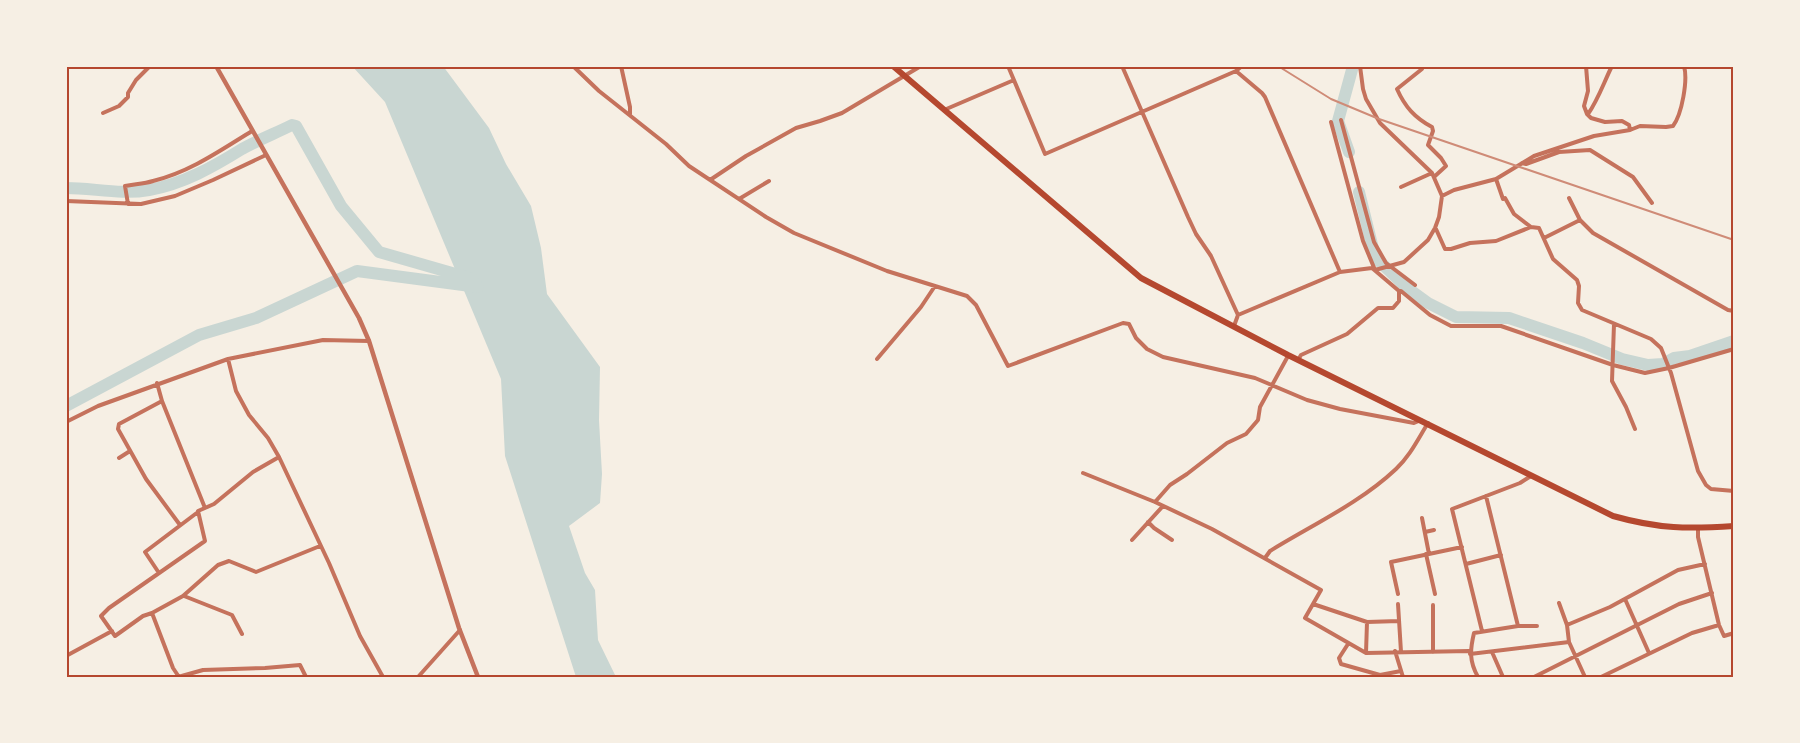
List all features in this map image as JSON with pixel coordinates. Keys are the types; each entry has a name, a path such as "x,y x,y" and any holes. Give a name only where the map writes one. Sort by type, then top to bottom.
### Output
{"highway":[{"path":"893,66 1141,278 1288,355 1613,516 1641,524 1677,529 1734,526"}],"street":[{"path":"103,113 119,106 128,97 136,80 150,66"},
{"path":"215,66 359,318 369,341 460,630 478,677"},
{"path":"573,66 689,166 794,233 887,271 967,296 972,300 1008,366 1123,323 1128,324 1136,338 1155,354 1255,378 1307,400 1340,409 1414,423 1425,421"},
{"path":"621,66 630,115"},
{"path":"710,180 746,156 796,128 842,112 921,66"},
{"path":"1008,66 1045,154 1143,113 1236,71 1242,66"},
{"path":"1122,66 1188,217 1211,256 1238,315 1234,326"},
{"path":"1238,315 1340,272 1377,269 1404,262 1428,240 1435,228 1443,196 1433,175 1380,123 1366,99 1360,66"},
{"path":"1401,187 1433,175 1446,166 1428,145 1433,131 1432,127 1419,120 1398,89 1422,69 1421,66"},
{"path":"1586,66 1587,94 1584,106 1587,114 1591,118 1605,122 1622,121 1629,125 1630,130"},
{"path":"1587,114 1597,100 1598,93 1612,66"},
{"path":"1443,196 1454,190 1496,179 1534,156 1594,136 1640,126 1673,126 1680,114 1686,73 1684,66"},
{"path":"1236,71 1265,98 1340,272"},
{"path":"944,110 1014,80"},
{"path":"1587,94 1598,93"},
{"path":"1341,120 1374,242 1387,266 1415,285"},
{"path":"1331,122 1363,241 1377,269 1398,291 1430,315 1451,326 1501,326 1613,365 1645,373 1734,349"},
{"path":"128,204 125,186 152,182 182,171 202,162 252,131"},
{"path":"1521,162 1526,164 1559,152 1590,150 1633,177 1652,203"},
{"path":"66,201 141,204 175,196 266,155"},
{"path":"1496,179 1503,199 1505,198 1514,214 1531,227"},
{"path":"739,199 769,182"},
{"path":"1569,198 1580,220 1593,233 1728,310 1734,311"},
{"path":"1545,238 1580,220"},
{"path":"1435,228 1445,249 1470,243 1496,241 1531,227 1539,228 1553,259 1577,280 1580,286 1578,303 1582,310 1651,339 1661,348 1702,479 1711,489 1734,491"},
{"path":"877,359 921,307 935,286"},
{"path":"1298,360 1301,355 1347,334 1378,308 1393,308 1399,301 1398,291"},
{"path":"1614,324 1612,381 1635,429"},
{"path":"66,423 98,406 228,359 323,340 369,341"},
{"path":"1155,502 1170,485 1227,443 1246,434 1258,420 1260,407 1288,355"},
{"path":"228,359 236,391 249,415 268,438 279,457 329,563 360,636 383,677"},
{"path":"157,383 205,508"},
{"path":"162,401 119,424 118,429 146,479 180,525"},
{"path":"1265,558 1270,550 1354,501 1397,468 1410,453 1425,421"},
{"path":"119,458 130,451"},
{"path":"159,573 145,552 198,511 229,493 253,472 279,457"},
{"path":"1083,473 1155,502 1212,529 1321,590 1305,618 1366,653 1492,652 1569,642"},
{"path":"1482,631 1452,509 1520,483 1532,476"},
{"path":"1486,496 1518,626"},
{"path":"1132,540 1163,506"},
{"path":"198,511 205,541 109,608 101,616 115,636 143,616 183,596 218,565 229,561 256,572 320,546"},
{"path":"1422,518 1435,594"},
{"path":"1148,522 1172,540"},
{"path":"1698,529 1719,625 1724,636 1734,633"},
{"path":"1425,532 1434,530"},
{"path":"1398,594 1391,562 1462,547"},
{"path":"1466,564 1501,555"},
{"path":"1567,625 1625,599 1678,570 1705,564"},
{"path":"1534,677 1679,604 1712,593"},
{"path":"183,596 232,615 242,634"},
{"path":"1625,599 1649,653"},
{"path":"1559,603 1567,625 1569,642 1585,677"},
{"path":"1313,604 1367,622 1399,621"},
{"path":"1398,604 1401,651"},
{"path":"1433,605 1433,652"},
{"path":"153,613 173,668 179,677 203,670 265,668 300,664 306,677"},
{"path":"1366,653 1367,622"},
{"path":"1601,677 1692,633 1719,625"},
{"path":"1478,677 1470,653 1474,633 1518,626 1538,626"},
{"path":"418,677 460,630"},
{"path":"66,656 111,631"},
{"path":"1348,644 1339,658 1341,664 1380,675 1401,671"},
{"path":"1395,651 1403,677"},
{"path":"1492,652 1503,677"}],"shaded area":[{"path":"352,66 443,66 489,128 506,164 531,206 541,248 547,294 600,367 599,420 602,474 600,503 569,526 585,573 595,590 598,640 616,677 576,677 505,456 501,379 385,102"}],"waterway":[{"path":"1349,152 1338,121 1353,66"},
{"path":"66,188 128,192 174,184 292,125 296,126 341,206 379,252 473,279"},
{"path":"1359,192 1375,257 1406,287 1428,303 1456,317 1509,318 1622,359 1648,365 1663,364 1674,358 1690,356 1734,341"},
{"path":"66,406 199,335 256,318 357,271 478,287"}],"railway":[{"path":"1278,66 1331,99 1379,119 1734,240"}]}
